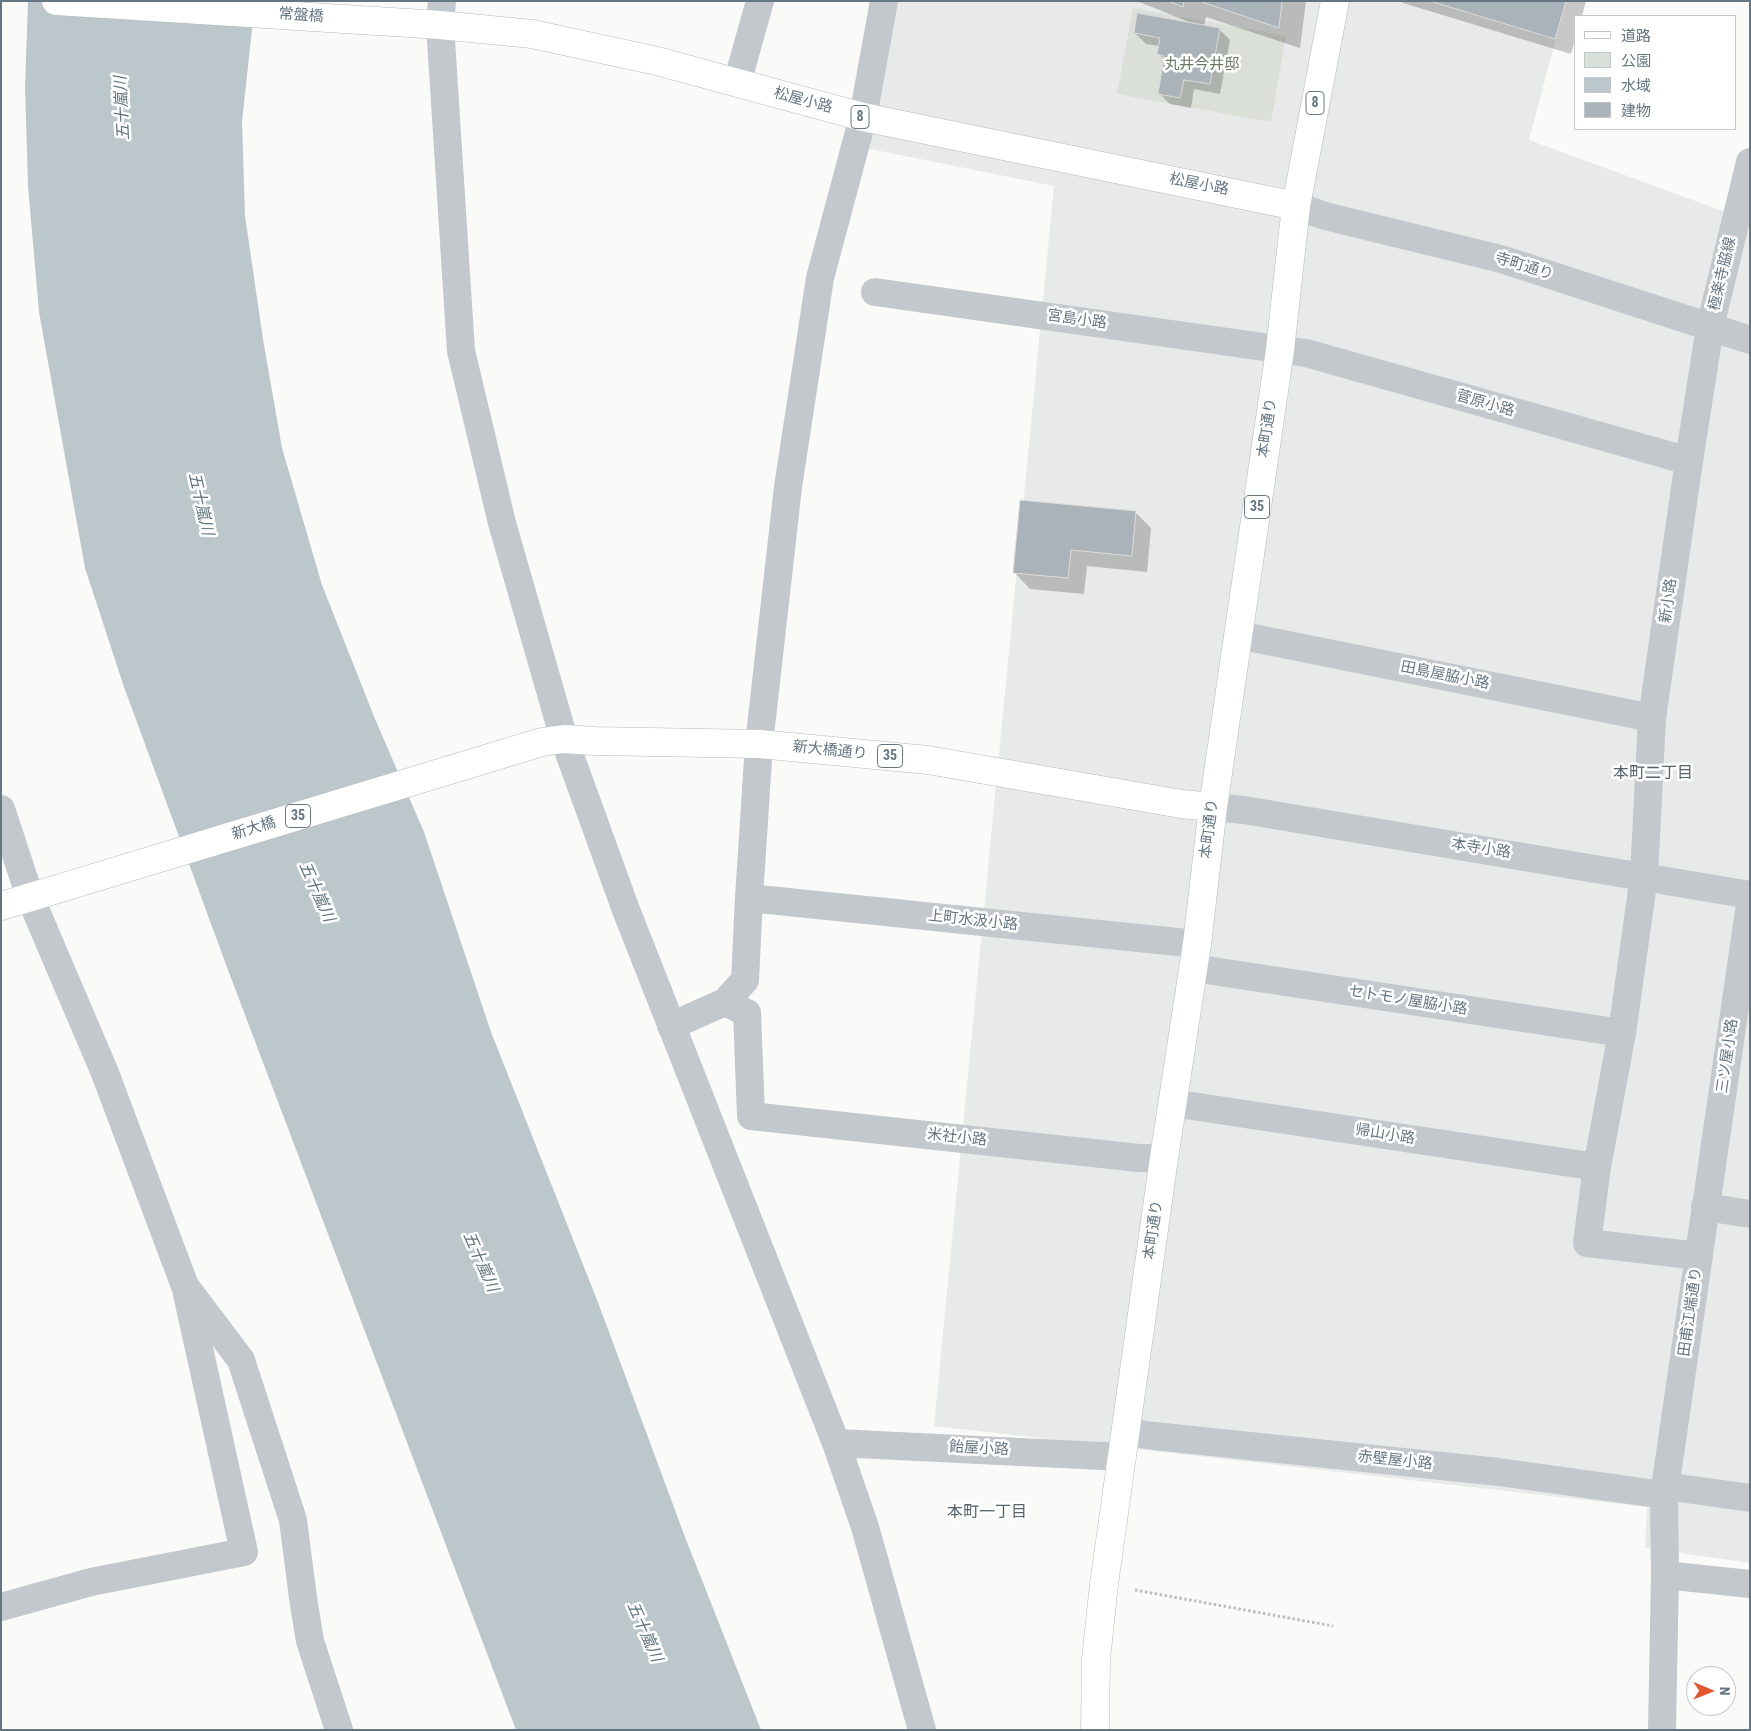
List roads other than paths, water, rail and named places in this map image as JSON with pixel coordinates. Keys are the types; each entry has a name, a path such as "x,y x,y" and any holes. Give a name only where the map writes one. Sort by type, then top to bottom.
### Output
{"main road":[{"name":"常盤橋","path":"56,1 436,17"},
{"name":"本町通り","path":"1096,1730 1096,1659 1104,1584 1164,1158 1195,956 1213,807 1280,350 1296,206 1335,1"},
{"name":"松屋小路","path":"436,17 532,34 657,62 863,117 1296,206"},
{"name":"新大橋通り","path":"553,740 759,744 928,760 1182,804 1213,807"},
{"name":"新大橋","path":"43,893 553,740"},
{"name":"35","path":"1,906 43,893"}],"street":[{"path":"737,83 760,1"},
{"path":"671,1026 724,1002 745,980 759,744 788,486 820,278 863,117 884,1"},
{"path":"436,17 462,351 553,740 626,910 836,1443 865,1527 922,1730"},
{"name":"極楽寺脇線","path":"1710,327 1750,162"},
{"name":"寺町通り","path":"1296,206 1325,216 1501,259 1750,340"},
{"name":"宮島小路","path":"875,292 1280,350"},
{"name":"新小路","path":"1644,876 1652,718 1710,327"},
{"name":"菅原小路","path":"1280,350 1306,353 1690,462"},
{"name":"田島屋脇小路","path":"1238,635 1652,718"},
{"name":"本寺小路","path":"1213,807 1244,810 1750,895"},
{"path":"1,809 43,893 105,1073 185,1286 244,1552 91,1582 1,1607"},
{"name":"田甫江端通り","path":"1644,876 1622,1034 1597,1167 1587,1243 1699,1256 1665,1490 1662,1730"},
{"name":"上町水汲小路","path":"749,898 1195,956"},
{"name":"三ツ屋小路","path":"1699,1256 1750,904"},
{"name":"セトモノ屋脇小路","path":"1195,956 1622,1034"},
{"name":"米社小路","path":"724,1002 747,1013 751,1116 1129,1157 1164,1158"},
{"name":"帰山小路","path":"1172,1103 1597,1167"},
{"path":"1706,1208 1750,1214"},
{"path":"185,1286 241,1360 293,1520 302,1598 310,1641 339,1730"},
{"name":"赤壁屋小路","path":"1124,1444 1154,1436 1750,1498"},
{"name":"飴屋小路","path":"836,1443 1124,1444"},
{"path":"1665,1574 1750,1584"}],"water":[{"name":"五十嵐川","path":"28,1 255,1 242,122 245,216 263,339 282,448 322,585 375,719 424,832 491,1032 599,1305 685,1537 761,1730 516,1730 228,970 124,687 85,568 39,312 28,186 25,87"}],"district":[{"name":"本町二丁目","path":"1653,774"},
{"name":"本町一丁目","path":"987,1513"}],"park label":[{"name":"丸井今井邸","path":"1202,65"}]}
